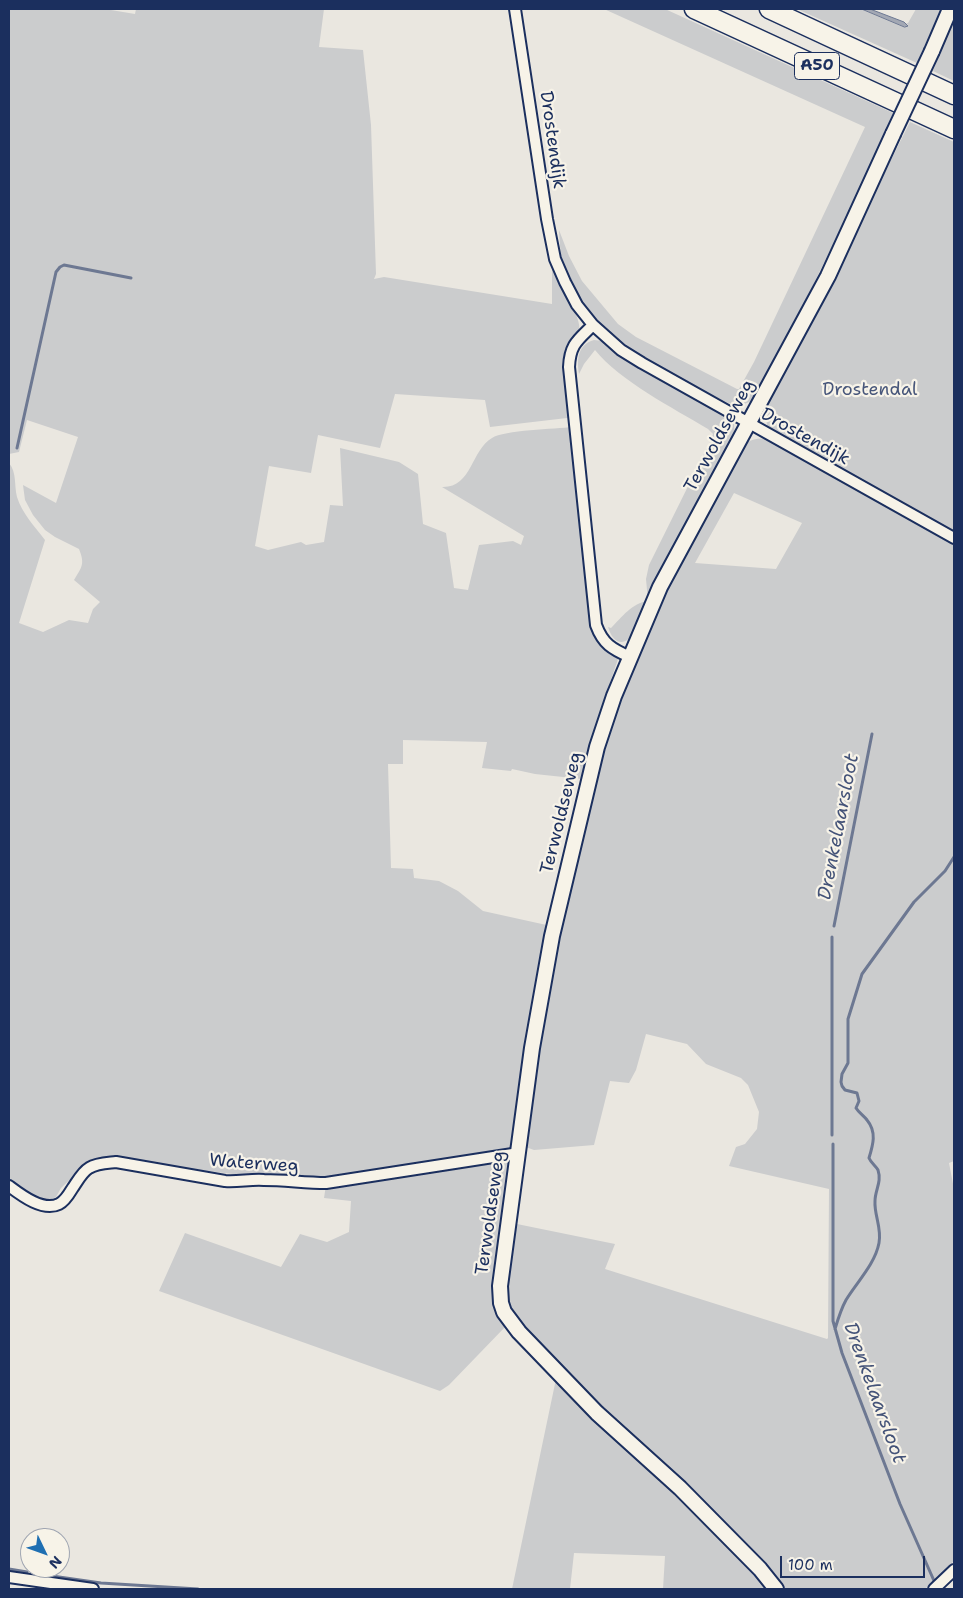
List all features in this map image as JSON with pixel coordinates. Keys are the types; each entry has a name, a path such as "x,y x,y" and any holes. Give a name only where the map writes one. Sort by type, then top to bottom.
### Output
{"highway":[{"name":"A50","path":"694,9 954,129"},
{"name":"A50","path":"769,9 954,95"}],"street":[{"name":"Drostendijk","path":"515,9 547,219 555,259 577,305 593,325 621,350 635,359 954,538"},
{"name":"Terwoldseweg","path":"776,1589 760,1569 680,1488 598,1414 519,1332 504,1312 501,1303 500,1286 532,1048 552,936 597,747 614,696 660,587 828,276 950,9"},
{"path":"593,325 576,342 570,353 569,367 596,626 601,637 609,646 630,657"},
{"name":"Waterweg","path":"9,1186 27,1198 48,1206 59,1204 66,1198 80,1176 89,1168 116,1162 225,1181 242,1182 262,1179 326,1183 519,1152"},
{"path":"934,1589 954,1570"},
{"path":"9,1577 93,1589"}],"green space":[{"path":"9,9 105,9 135,14 136,9 324,9 319,47 363,50 371,125 376,274 374,279 384,277 552,304 552,265 574,308 579,330 565,353 571,415 567,418 490,427 485,400 395,394 380,448 318,435 311,473 269,466 255,546 268,550 301,542 306,545 324,542 330,505 343,506 340,448 399,462 418,474 423,524 446,533 454,588 468,590 479,545 513,541 521,545 524,536 442,487 452,486 460,481 485,444 498,435 573,427 596,640 618,659 595,727 582,779 535,774 512,769 511,771 482,768 487,742 403,740 403,764 388,764 391,868 413,869 414,878 439,881 458,891 483,911 551,926 514,1147 348,1174 308,1178 250,1176 130,1159 84,1166 52,1199 34,1196 9,1179 9,463 15,479 19,503 29,520 45,540 19,623 43,632 69,620 88,623 93,609 100,602 74,580 82,565 79,549 45,530 33,515 25,500 23,485 56,503 78,437 27,420 19,452 9,454"},
{"path":"604,9 665,9 893,113 865,179 772,369 760,391 751,401 745,404 728,403 663,370 622,345 604,330 588,313 570,286 562,263 559,230 569,256 582,281 618,324 636,337 739,389 754,362 865,127"},
{"path":"797,9 862,9 906,27 908,25 906,23 908,23 916,9 941,9 917,63"},
{"path":"954,18 954,81 933,71"},
{"path":"910,122 954,142 954,1161 949,1163 954,1189 954,1561 925,1589 782,1589 513,1319 504,1297 512,1223 615,1244 605,1269 828,1338 829,1189 729,1166 736,1147 745,1144 757,1129 759,1112 748,1085 741,1078 706,1064 687,1044 646,1034 636,1070 629,1083 610,1081 594,1145 534,1150 523,1146 542,1007 591,787 621,697 668,582 739,450 752,440 759,438 768,439 874,499 880,490 772,432 768,428 764,413","holes":["734,493 802,523 776,569 695,563"]},
{"path":"594,340 603,341 733,420 734,426 732,441 635,631 623,642 613,637 608,627 611,628 632,608 648,601 646,579 649,565 713,434 708,429 633,383 618,372 595,350 579,374 578,358 581,349 588,342"},
{"path":"512,1158 496,1285 506,1326 449,1385 440,1391 159,1291 185,1233 281,1267 300,1234 327,1242 349,1232 351,1201 324,1198 326,1185"},
{"path":"556,1379 750,1566 766,1589 663,1589 665,1556 574,1553 570,1589 512,1589"}],"shaded area":[{"path":"862,9 870,9 904,22 908,26 905,27"}],"waterway":[{"name":"Drostendal","path":"17,448 56,272 64,265 131,278"},
{"name":"Drenkelaarsloot","path":"834,926 872,734"},
{"path":"835,1329 846,1300 874,1258 880,1237 875,1206 879,1174 869,1158 873,1143 872,1129 856,1108 859,1101 857,1093 845,1090 841,1082 842,1074 848,1063 848,1019 862,974 914,902 945,871 954,857"},
{"name":"Drenkelaarsloot","path":"832,937 832,1135"},
{"name":"Drenkelaarsloot","path":"833,1144 833,1321 842,1353 900,1504 935,1583"},
{"path":"9,1569 20,1571"},
{"path":"66,1578 101,1583 198,1589"}]}
